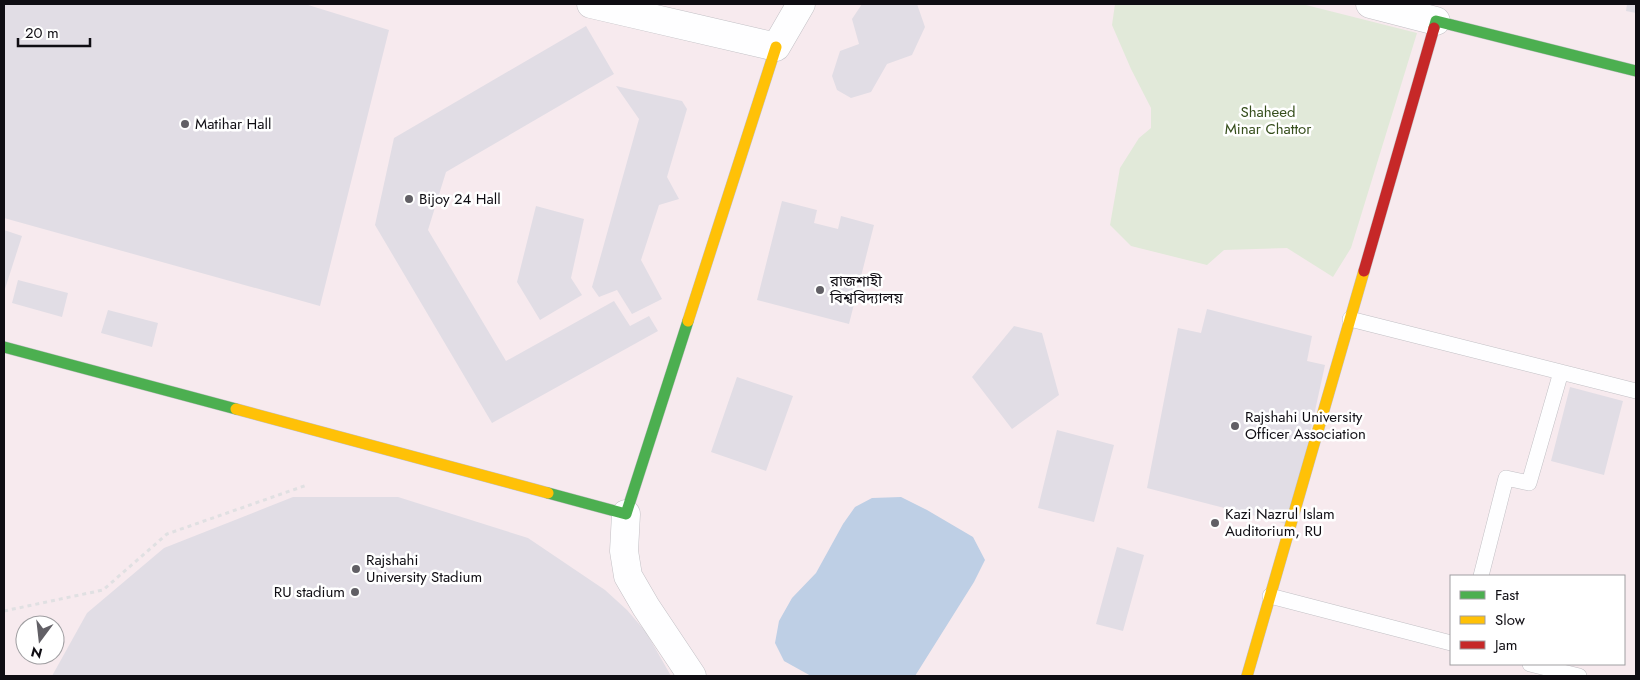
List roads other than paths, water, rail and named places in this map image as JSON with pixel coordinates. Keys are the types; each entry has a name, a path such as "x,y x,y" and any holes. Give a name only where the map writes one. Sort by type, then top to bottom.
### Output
{"street":[{"path":"591,4 776,47"},
{"path":"692,676 646,607 628,576 624,552 626,514 776,47 802,4"},
{"path":"1370,4 1636,71"},
{"path":"1247,676 1436,21"},
{"path":"4,347 626,514"}],"lane":[{"path":"1350,318 1636,391"},
{"path":"1481,575 1506,478 1529,483 1560,372"},
{"path":"1270,596 1450,643"},
{"path":"1534,665 1579,676"}],"water":[{"path":"901,497 973,537 985,560 974,582 915,676 811,676 784,661 775,643 779,621 792,598 816,573 843,524 855,507 872,498"}],"place":[{"name":"Matihar Hall","path":"185,124"},
{"name":"Bijoy 24 Hall","path":"409,199"},
{"name":"রাজশাহী বিশ্ববিদ্যালয়","path":"820,290"},
{"name":"Rajshahi University Officer Association","path":"1235,426"},
{"name":"Kazi Nazrul Islam Auditorium, RU","path":"1215,523"},
{"name":"Rajshahi University Stadium","path":"356,569"},
{"name":"RU stadium","path":"355,592"}],"park label":[{"name":"Shaheed Minar Chattor","path":"1268,120"}]}
